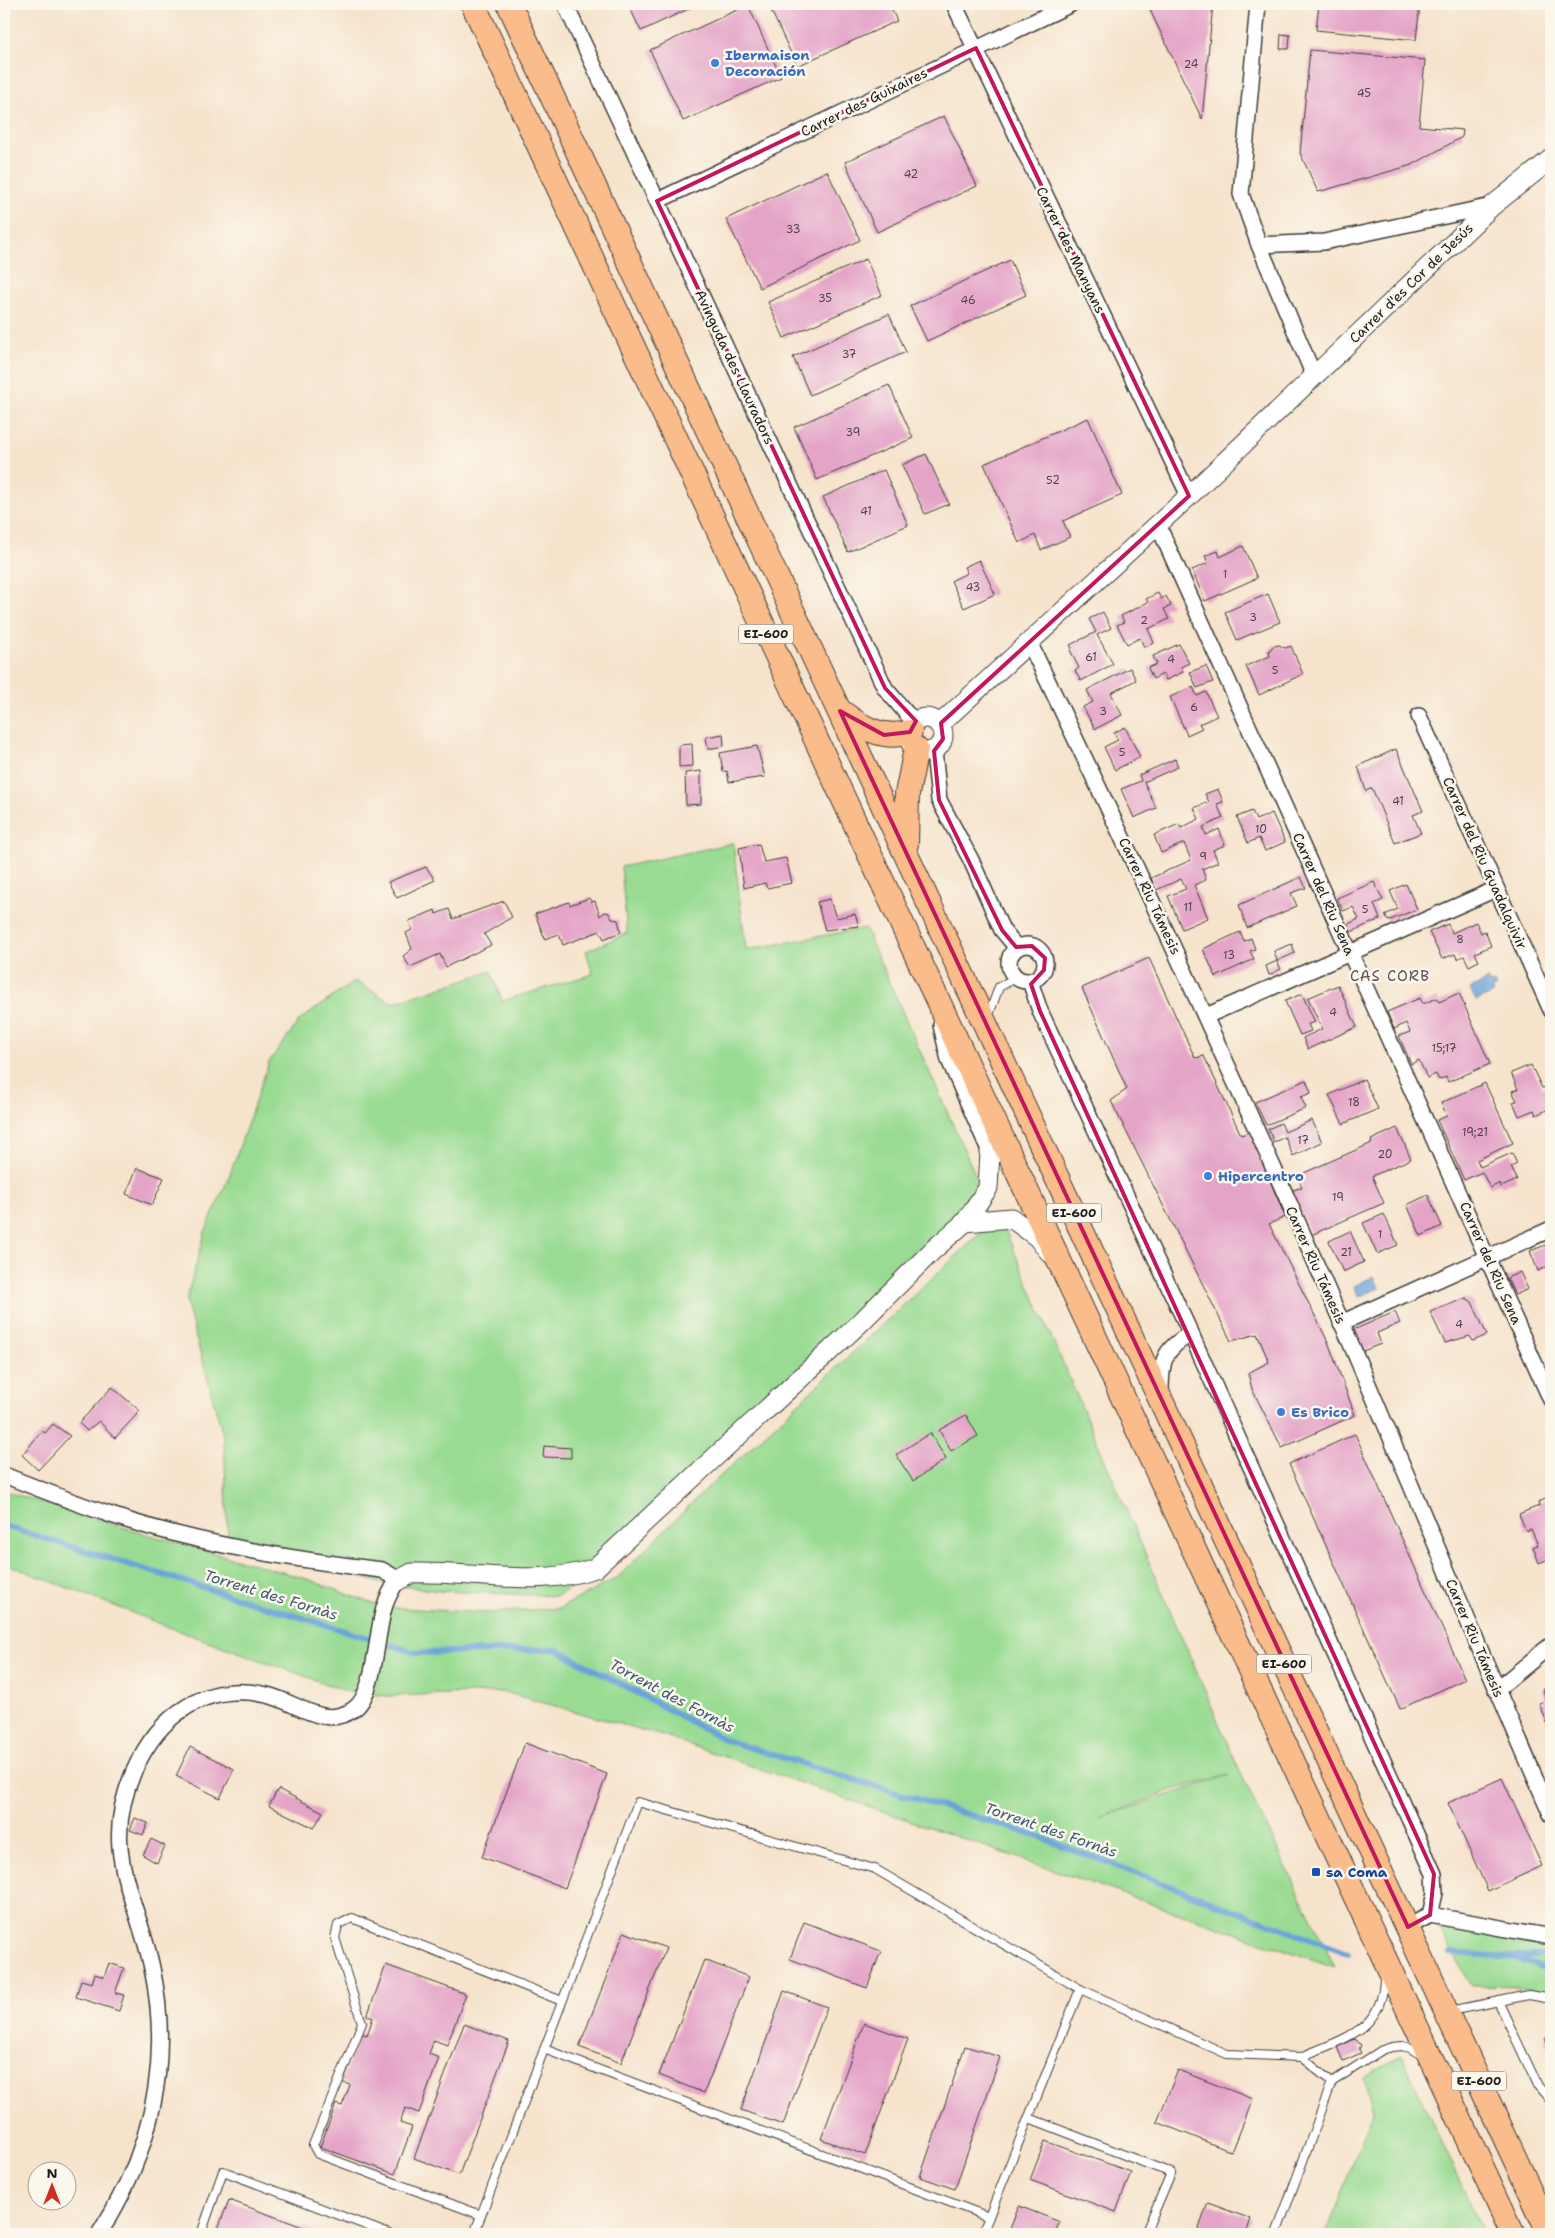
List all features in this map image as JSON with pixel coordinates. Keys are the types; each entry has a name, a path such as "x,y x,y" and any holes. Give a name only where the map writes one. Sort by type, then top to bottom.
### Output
{"main road":[{"name":"EI-600","path":"472,4 1513,2234"},
{"name":"EI-600","path":"510,4 1550,2234"},
{"path":"840,711 857,724 884,735 919,738 906,802 906,853"}],"street":[{"name":"Avinguda des Llauradors","path":"565,4 885,688 901,708 919,738"},
{"name":"Carrer des Manyans","path":"954,4 1189,496"},
{"name":"Carrer des Guixaires","path":"658,201 1071,4"},
{"path":"1258,4 1242,194 1259,245 1314,376"},
{"name":"Carrer d'es Cor de Jesús","path":"940,724 1189,496 1492,206 1551,159"},
{"path":"1259,245 1324,242 1492,206"},
{"name":"Carrer del Riu Sena","path":"1158,525 1551,1400"},
{"name":"Carrer Riu Támesis","path":"1029,642 1206,1016 1341,1323 1496,1690 1551,1814"},
{"name":"Carrer del Riu Guadalquivir","path":"1419,716 1551,1010"},
{"path":"931,719 940,724 943,739 919,738 931,719"},
{"path":"919,738 939,800 971,860 1002,930 1017,948"},
{"path":"1206,1016 1496,889"},
{"path":"1025,945 1037,948 1045,958 1044,970 1041,975 1030,981 1016,978 1011,973 1010,955 1017,948 1025,945"},
{"path":"1030,981 1040,1011 1191,1334 1434,1874 1435,1893 1430,1915"},
{"path":"100,2234 118,2206 143,2149 153,2106 158,2068 158,2007 152,1967 120,1860 118,1827 126,1793 135,1770 152,1738 168,1719 197,1701 228,1693 268,1695 327,1719 342,1716 356,1708 367,1691 384,1606 397,1582 412,1572 551,1578 576,1575 595,1568 860,1323 933,1250 965,1222 988,1188 990,1152 949,1060 934,994"},
{"path":"965,1222 1010,1218 1037,1237 1060,1264"},
{"path":"1341,1323 1551,1229"},
{"path":"1161,1400 1162,1370 1167,1350 1176,1341 1191,1334"},
{"path":"4,1475 111,1516 228,1546 311,1562 382,1570 391,1574 397,1582"},
{"path":"1496,1690 1551,1645"},
{"path":"1408,1927 1430,1915 1551,1937"}],"lane":[{"path":"986,1026 999,987 1016,978"},
{"path":"474,2234 638,1802 876,1869 1080,1989 1228,2054 1301,2057 1362,2030 1378,2010 1383,1993 1384,1958"},
{"path":"481,2216 318,2154 313,2145 362,2023 335,1938 338,1925 352,1918 562,2001"},
{"path":"982,2234 1080,1989"},
{"path":"1447,2012 1529,1995 1551,1999"},
{"path":"1498,2001 1538,2086 1551,2100"},
{"path":"1276,2234 1332,2082 1382,2050 1392,2047 1402,2046 1410,2048 1432,2063"},
{"path":"544,2050 989,2217"},
{"path":"1301,2057 1332,2082"},
{"path":"1029,2118 1171,2173 1145,2234"},
{"path":"202,2234 223,2171 389,2234"}],"highlighted area":[{"path":"976,48 1189,496 941,723 943,739 934,751 939,800 1002,930 1016,947 1032,946 1045,958 1044,970 1031,984 1040,1011 1434,1874 1430,1915 1408,1927 840,711 884,735 910,732 916,721 885,688 657,201"}],"green space":[{"path":"733,843 746,950 865,928 983,1192 596,1572 557,1596 440,1591 379,1583 228,1535 224,1439 186,1301 205,1232 229,1177 269,1062 300,1020 355,981 393,1003 491,971 502,1001 593,974 586,951 627,933 621,867"},
{"path":"999,1216 1240,1772 1335,1967 667,1737 504,1692 388,1696 346,1691 166,1626 4,1563 4,1491 132,1530 307,1579 382,1607 488,1613 560,1608 617,1578 698,1497","holes":["1229,1775 1100,1818 1172,1790"]},
{"path":"1436,1924 1551,1946 1551,1995 1530,1987 1472,1986"},
{"path":"1401,2055 1484,2234 1325,2234 1373,2111 1364,2078"}],"water":[{"path":"1488,980 1490,984 1494,983 1496,988 1492,990 1494,993 1476,1001 1470,989"},
{"path":"1374,1276 1379,1288 1359,1297 1354,1286"}],"building":[{"path":"628,4 699,4 641,31"},
{"path":"768,4 889,4 897,21 797,66"},
{"path":"1162,4 1213,4 1202,119 1150,10"},
{"path":"1319,4 1420,4 1416,40 1316,30"},
{"name":"Ibermaison Decoración","path":"748,5 781,77 683,121 650,50"},
{"path":"1281,34 1290,35 1289,49 1280,49"},
{"path":"1310,50 1425,60 1419,126 1463,130 1462,137 1412,165 1318,192 1300,153"},
{"path":"944,116 977,186 877,232 845,162"},
{"path":"827,171 860,240 760,288 726,219"},
{"path":"866,259 882,295 784,338 768,302"},
{"path":"1010,260 1026,295 927,341 910,306"},
{"path":"889,314 906,352 810,395 793,357"},
{"path":"889,385 913,438 817,480 794,427"},
{"path":"1088,418 1122,495 1063,521 1070,537 1041,550 1035,535 1019,543 984,464"},
{"path":"926,454 949,504 925,514 902,465"},
{"path":"884,470 908,525 848,552 823,497"},
{"path":"1243,546 1257,578 1205,601 1192,570 1208,563 1205,556 1218,551 1220,557"},
{"path":"979,560 995,594 964,608 951,581 967,573 964,567"},
{"path":"1158,593 1161,599 1166,596 1171,606 1164,609 1169,619 1148,629 1154,643 1144,647 1140,638 1127,644 1117,625 1124,622 1121,616 1148,602 1146,599"},
{"path":"1268,594 1280,622 1237,640 1225,612"},
{"path":"1103,612 1111,628 1097,635 1113,664 1081,681 1075,671 1079,668 1070,650 1072,648 1070,645 1096,632 1089,619"},
{"path":"1179,644 1189,663 1181,667 1183,672 1166,680 1163,674 1153,679 1148,668 1157,664 1153,656"},
{"path":"1279,645 1285,648 1291,646 1303,674 1259,695 1246,666 1270,656 1269,651 1273,646"},
{"path":"1206,666 1213,682 1197,688 1190,672"},
{"path":"1130,668 1136,680 1111,693 1122,715 1095,729 1083,707 1093,702 1087,690"},
{"path":"1193,687 1197,696 1206,692 1217,716 1199,724 1202,728 1187,735 1170,697"},
{"path":"1125,727 1140,757 1115,770 1104,747 1118,740 1114,733"},
{"path":"723,734 724,746 708,749 706,737"},
{"path":"692,744 693,766 679,767 679,745"},
{"path":"757,746 765,777 729,782 727,771 723,772 720,753"},
{"path":"1396,749 1423,811 1413,815 1421,833 1395,843 1372,788 1366,791 1358,766"},
{"path":"1175,759 1178,767 1144,782 1156,808 1134,818 1121,789 1141,781 1139,775"},
{"path":"701,771 701,804 686,805 685,773"},
{"path":"1218,789 1223,802 1217,804 1223,818 1203,827 1206,835 1219,829 1225,845 1213,850 1218,862 1202,869 1206,880 1194,885 1208,918 1182,929 1168,896 1186,889 1181,879 1156,890 1151,878 1191,860 1184,843 1161,853 1154,835 1179,824 1181,828 1199,819 1194,808 1209,802 1205,794"},
{"path":"1252,811 1256,820 1272,813 1285,842 1265,851 1259,838 1248,843 1237,817"},
{"path":"759,844 764,862 786,858 792,883 767,888 765,883 744,888 739,848"},
{"path":"426,867 435,880 397,898 388,882"},
{"path":"1301,877 1306,888 1291,893 1297,906 1247,928 1239,905"},
{"path":"1374,882 1383,900 1374,904 1380,919 1351,932 1348,924 1359,919 1353,907 1343,911 1337,898"},
{"path":"1406,884 1417,909 1388,921 1385,915 1398,909 1390,891"},
{"path":"589,898 591,902 595,901 600,916 605,912 609,913 612,919 618,920 621,932 604,939 600,931 563,945 559,934 545,939 535,914 569,902 570,905"},
{"path":"830,899 836,918 855,914 859,926 825,930 817,902"},
{"path":"504,901 512,917 484,934 491,945 446,967 440,954 410,967 403,956 412,949 406,933 412,930 409,921 435,910 436,914 449,909 453,919"},
{"path":"1476,922 1481,933 1485,931 1491,946 1475,953 1479,961 1469,966 1464,956 1457,959 1455,954 1442,959 1429,932 1448,924 1452,933"},
{"path":"1240,932 1244,941 1251,938 1255,949 1250,951 1254,959 1216,977 1203,949"},
{"path":"1292,944 1295,953 1277,961 1274,951"},
{"name":"Hipercentro","path":"1149,958 1195,1058 1204,1056 1241,1135 1250,1132 1285,1217 1269,1224 1328,1342 1355,1415 1282,1448 1252,1389 1248,1373 1269,1362 1257,1334 1231,1341 1111,1101 1127,1089 1082,988"},
{"path":"1277,961 1281,969 1269,975 1266,966"},
{"path":"1338,985 1357,1027 1308,1049 1303,1038 1322,1029 1308,998"},
{"path":"1459,993 1490,1064 1448,1082 1446,1077 1439,1080 1436,1074 1427,1078 1419,1060 1411,1064 1399,1036 1410,1032 1406,1023 1394,1029 1387,1012 1420,998 1423,1004 1437,998 1439,1002"},
{"path":"1302,994 1315,1022 1308,1024 1311,1031 1300,1035 1285,1001"},
{"path":"1531,1065 1542,1088 1546,1087 1551,1100 1551,1108 1536,1115 1534,1110 1519,1116 1513,1102 1517,1101 1512,1091 1518,1089 1511,1073"},
{"path":"1364,1079 1378,1109 1343,1124 1329,1095"},
{"path":"1306,1080 1311,1093 1301,1097 1306,1108 1266,1125 1255,1102"},
{"path":"1485,1083 1513,1143 1477,1160 1480,1167 1512,1153 1517,1164 1511,1167 1517,1180 1501,1187 1500,1183 1490,1188 1482,1172 1464,1180 1437,1120 1447,1116 1441,1103"},
{"path":"1312,1120 1322,1142 1293,1156 1285,1137 1274,1142 1268,1129 1281,1123 1285,1132"},
{"path":"1397,1128 1411,1159 1372,1176 1384,1203 1311,1235 1291,1191 1302,1187 1297,1176 1372,1143 1371,1140"},
{"path":"137,1168 164,1178 152,1205 126,1194"},
{"path":"1428,1195 1442,1226 1421,1236 1407,1205"},
{"path":"1384,1214 1398,1245 1377,1254 1363,1223"},
{"path":"1350,1231 1364,1262 1343,1272 1329,1241"},
{"path":"1551,1243 1551,1265 1538,1271 1530,1251"},
{"path":"1520,1272 1528,1289 1515,1295 1507,1278"},
{"path":"1466,1298 1472,1302 1487,1335 1473,1341 1470,1336 1445,1343 1430,1312"},
{"path":"1395,1312 1400,1323 1377,1333 1381,1344 1363,1351 1353,1330"},
{"path":"112,1387 140,1411 115,1438 99,1421 87,1431 79,1423"},
{"path":"966,1415 978,1436 951,1451 939,1430"},
{"path":"53,1424 70,1436 38,1470 22,1455 42,1431 45,1433"},
{"path":"930,1433 946,1459 913,1481 896,1455"},
{"path":"1355,1434 1465,1679 1400,1709 1289,1464"},
{"path":"544,1446 571,1448 571,1458 543,1457"},
{"path":"1551,1497 1551,1558 1539,1563 1533,1547 1538,1545 1531,1529 1526,1531 1519,1514 1539,1506 1538,1502"},
{"path":"1551,1683 1550,1730 1539,1703 1546,1701 1543,1689"},
{"path":"525,1743 607,1774 565,1888 482,1857"},
{"path":"190,1747 234,1769 220,1798 176,1776"},
{"path":"1502,1778 1542,1866 1488,1891 1448,1803"},
{"path":"278,1789 323,1812 314,1828 269,1806"},
{"path":"135,1818 148,1823 143,1835 130,1830"},
{"path":"151,1839 165,1846 157,1863 143,1855"},
{"path":"804,1922 881,1951 867,1988 790,1959"},
{"path":"624,1932 666,1948 621,2063 579,2047"},
{"path":"704,1960 749,1977 704,2093 659,2075"},
{"path":"109,1963 124,1968 115,1993 124,1995 119,2011 76,1997 81,1980 92,1983 95,1974 104,1977"},
{"path":"386,1965 466,1994 447,2045 434,2040 429,2054 439,2058 419,2113 405,2108 400,2123 412,2127 395,2174 320,2147 336,2104 342,2106 350,2085 341,2082 360,2033 367,2035 373,2018 367,2016"},
{"path":"784,1991 827,2007 783,2125 741,2110"},
{"path":"864,2023 908,2039 865,2155 821,2139"},
{"path":"464,2024 509,2041 459,2175 414,2158"},
{"path":"1551,2036 1551,2055 1544,2040"},
{"path":"1355,2039 1361,2045 1359,2049 1361,2053 1343,2061 1337,2047"},
{"path":"965,2046 1000,2057 955,2189 920,2177"},
{"path":"1178,2070 1253,2099 1232,2152 1157,2122"},
{"path":"1045,2141 1131,2172 1116,2212 1030,2180"},
{"path":"229,2200 322,2234 216,2234"},
{"path":"1208,2203 1251,2219 1246,2234 1197,2234"},
{"path":"1019,2206 1060,2222 1054,2234 1008,2234"}],"waterway":[{"name":"Torrent des Fornàs","path":"4,1526 417,1653 556,1649 725,1740 1034,1835 1348,1953"},
{"name":"Torrent des Fornàs","path":"1450,1953 1511,1957 1551,1955"},
{"name":"Torrent des Fornàs","path":"1514,1958 1551,1971"}],"place":[{"name":"Ibermaison Decoración","path":"715,63"},
{"name":"Hipercentro","path":"1208,1176"},
{"name":"Es Brico","path":"1281,1412"},
{"name":"sa Coma","path":"1316,1872"}],"district":[{"name":"CAS CORB","path":"1390,976"}]}
